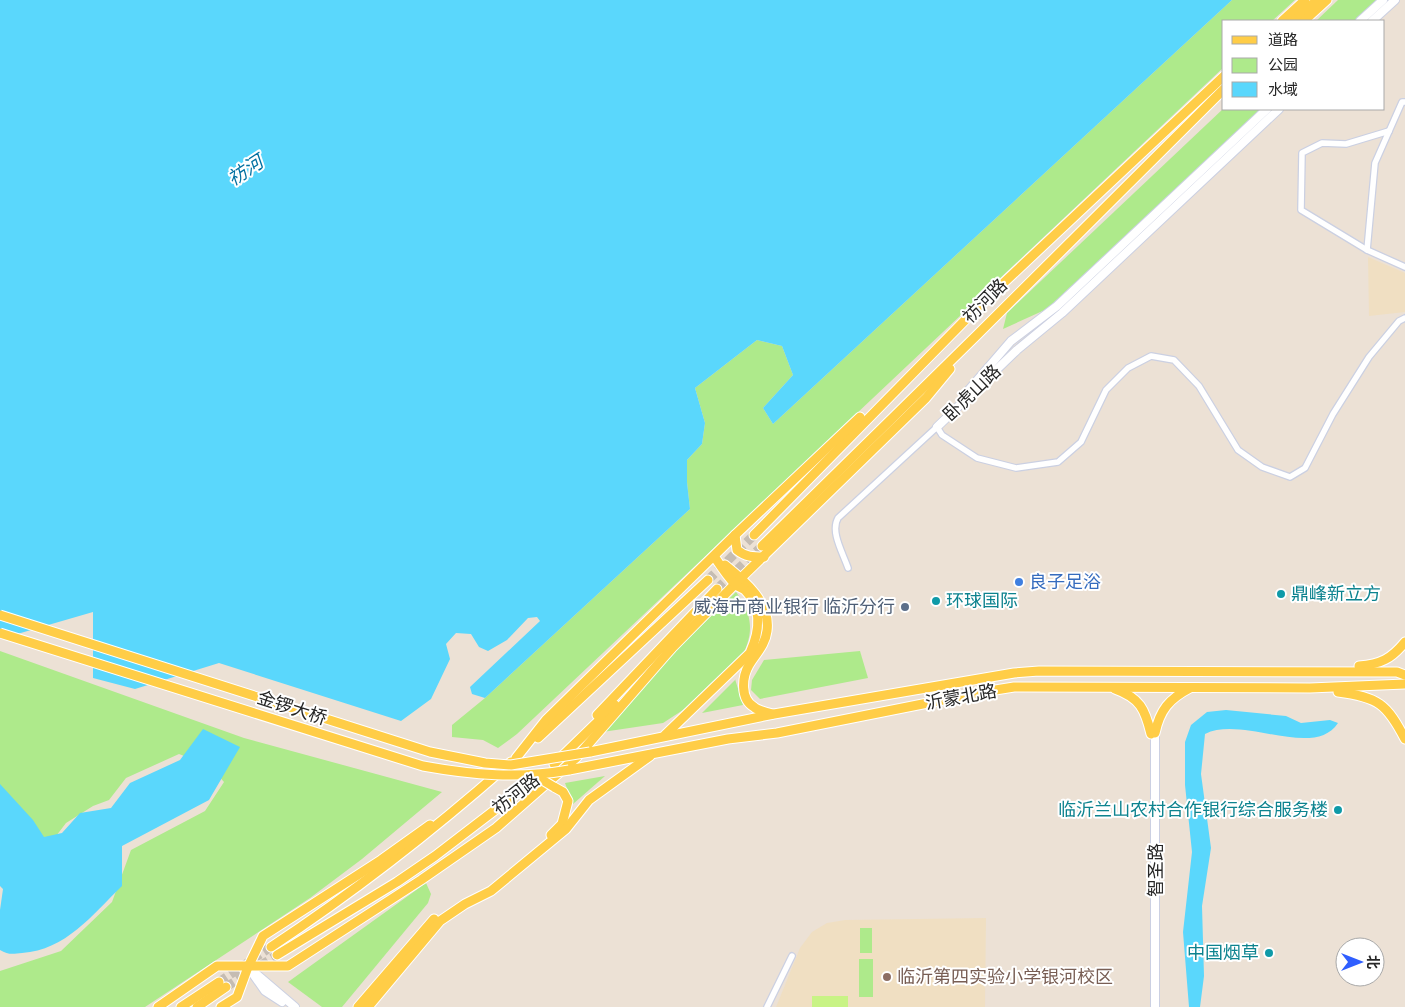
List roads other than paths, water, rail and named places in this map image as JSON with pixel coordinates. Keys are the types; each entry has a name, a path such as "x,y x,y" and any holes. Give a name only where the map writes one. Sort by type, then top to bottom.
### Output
{"main road":[{"path":"1283,20 1305,0"},
{"path":"1295,20 1317,0"},
{"path":"1305,20 1327,0"},
{"name":"祊河路","path":"754,535 980,305 1222,78"},
{"name":"祊河路","path":"762,546 978,335 1222,91"},
{"path":"516,758 546,720 735,534 980,305"},
{"path":"554,764 926,398 978,335"},
{"path":"735,534 736,550 743,555 764,557"},
{"path":"714,556 764,606 767,630 763,647 749,665 743,679 744,695 753,707 774,714"},
{"name":"祊河路","path":"708,580 516,758 473,795 393,862 274,951 397,882 554,764 598,713 717,589"},
{"path":"664,736 744,658 755,642 758,630 754,605 738,581"},
{"name":"金锣大桥","path":"0,615 453,758 485,764 511,765 590,752"},
{"name":"金锣大桥","path":"0,633 423,766 486,775 524,776"},
{"path":"1320,671 1378,664 1390,659 1405,642"},
{"path":"158,1007 217,966 288,966 422,880 496,828 577,757 671,649"},
{"name":"沂蒙北路","path":"590,752 774,714 990,676 1030,671 1320,671 1397,672 1405,675"},
{"name":"沂蒙北路","path":"524,776 569,770 728,740 777,733 1014,687 1192,686 1310,688 1405,684"},
{"path":"1153,733 1160,714 1172,700 1192,686"},
{"path":"1110,687 1130,695 1138,701 1147,716 1153,733"},
{"path":"1310,688 1353,694 1380,704 1387,708 1405,739"},
{"path":"361,1006 440,921 464,904 491,890 566,829 589,800 652,755"},
{"path":"361,1006 436,916 488,889 543,843 562,824 568,801 563,792 534,775"},
{"name":"祊河路","path":"221,1007 237,997 248,967 263,936 382,860 473,795"},
{"path":"422,880 483,819"},
{"path":"181,1007 222,985 197,1007"}],"street":[{"path":"1361,20 1382,0"},
{"path":"1373,20 1394,0"},
{"path":"1367,250 1375,163 1402,102 1405,102"},
{"name":"卧虎山路","path":"937,427 1011,341 1057,306 1266,110"},
{"name":"卧虎山路","path":"937,427 1017,350 1062,313 1278,110"},
{"path":"1389,131 1346,144 1322,143 1302,153 1301,210 1367,250 1405,266"},
{"path":"848,568 835,532 834,525 838,518 937,427 942,435 977,458 1016,468 1058,462 1081,442 1106,390 1128,368 1151,356 1174,360 1199,386 1238,450 1262,467 1290,477 1305,468 1333,414 1369,357 1398,321 1405,318"},
{"name":"智圣路","path":"1151,1007 1153,733"},
{"name":"智圣路","path":"1153,733 1155,1007"},
{"path":"767,1007 792,956"},
{"path":"248,967 265,991 288,1007"},
{"path":"248,967 295,1007"}],"water":[{"name":"祊河","path":"0,0 1232,0 773,424 763,408 793,375 782,346 757,340 695,388 705,423 702,444 687,460 690,509 485,698 472,694 470,687 540,621 537,617 528,618 507,640 488,651 479,647 471,634 456,633 446,644 450,659 431,699 401,721 219,663 135,689 93,678 93,612 0,639"},
{"path":"1226,710 1286,716 1301,723 1330,720 1338,723 1327,733 1312,738 1295,738 1238,729 1221,730 1205,734 1201,774 1211,848 1202,906 1204,976 1200,1007 1189,1007 1183,932 1192,852 1185,785 1185,742 1191,725 1207,712"},
{"path":"203,729 240,747 209,800 122,846 122,886 89,919 65,938 38,950 22,953 13,954 0,950 0,910 3,889 0,886 0,784 33,820 44,837 62,833 80,813 111,808 130,783 180,760"}],"tunnel":[{"path":"708,580 754,535"},
{"path":"717,589 762,546"},
{"path":"219,982 271,947"},
{"path":"226,987 277,955"}],"place":[{"name":"良子足浴","path":"1019,582"},
{"name":"鼎峰新立方","path":"1281,594"},
{"name":"环球国际","path":"936,601"},
{"name":"威海市商业银行 临沂分行","path":"905,607"},
{"name":"临沂兰山农村合作银行综合服务楼","path":"1338,810"},
{"name":"中国烟草","path":"1269,953"},
{"name":"临沂第四实验小学银河校区","path":"887,977"}]}
